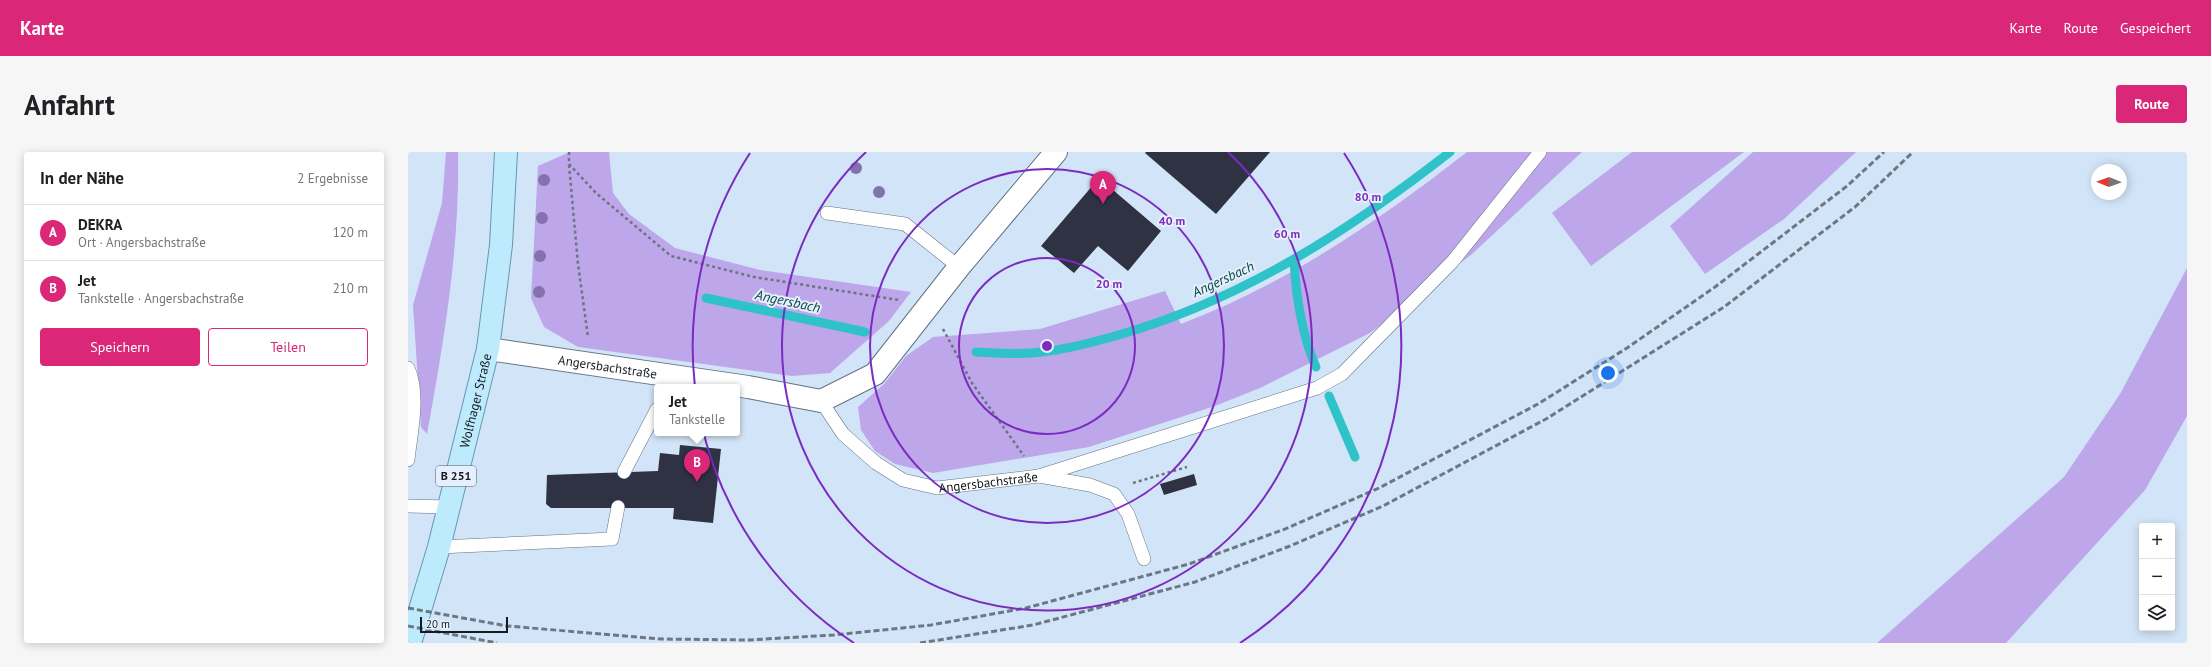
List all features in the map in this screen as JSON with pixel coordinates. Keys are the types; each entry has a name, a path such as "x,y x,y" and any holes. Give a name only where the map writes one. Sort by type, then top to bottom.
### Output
{"main road":[{"name":"Wolfhager Straße","path":"410,643 439,547 488,349 502,245 506,152"}],"street":[{"path":"821,401 876,374 929,304 1056,152"},
{"name":"Angersbachstraße","path":"488,349 592,364 671,382 702,384"},
{"name":"Angersbachstraße","path":"740,386 821,401"}],"lane":[{"path":"1039,476 1317,388 1342,374 1453,261 1532,160 1540,152"},
{"path":"827,213 905,224 960,267"},
{"path":"408,368 413,379 408,460"},
{"name":"Angersbachstraße","path":"821,401 843,434 876,463 903,480 937,488 1039,476 1090,485 1114,494"},
{"path":"624,472 654,415"},
{"path":"1114,494 1128,514 1144,559"},
{"path":"408,506 449,507"},
{"path":"439,547 612,539 618,507"}],"path":[{"path":"568,152 578,264 592,364"},
{"path":"569,164 596,193 672,256 754,277 929,304 972,383 1039,476"},
{"path":"1114,494 1123,486 1187,467"}],"shaded area":[{"path":"446,152 458,152 458,188 454,258 445,329 427,434 421,427 413,305 442,203"},
{"path":"570,152 609,152 613,193 629,214 675,248 760,270 911,292 889,321 830,373 792,376 578,347 544,327 531,298 538,166"},
{"path":"1467,152 1582,152 1472,254 1370,333 1260,388 1215,406 1089,447 933,473 895,464 875,451 861,430 858,407 884,384 906,356 933,337 1040,329 1165,291 1181,324 1258,290 1330,249 1399,203"},
{"path":"1632,152 1744,152 1591,266 1552,213"},
{"path":"1753,152 1856,152 1784,219 1705,274 1670,226"},
{"path":"2187,268 2187,416 2145,490 2006,643 1877,643 2064,477 2120,394"}],"building":[{"path":"1270,152 1216,214 1145,153"},
{"path":"1099,178 1161,231 1128,271 1098,246 1074,273 1041,246"},
{"path":"680,445 721,449 713,523 673,519 674,508 551,508 546,504 547,475 658,471 660,453 679,455"},
{"path":"1194,474 1197,485 1164,495 1160,484"}],"waterway":[{"name":"Angersbach","path":"976,352 1031,353 1058,350 1095,342 1167,319 1211,301 1295,259 1374,208 1450,152"},
{"path":"1294,260 1300,315 1316,367"},
{"name":"Angersbach","path":"706,298 865,332"},
{"path":"1329,396 1355,457"}],"railway":[{"path":"408,608 507,626 662,639 748,640 834,635 931,625 1026,608 1189,564 1285,529 1379,488 1538,404 1627,348 1715,287 1847,186 1884,152"},
{"path":"920,643 1033,625 1195,582 1290,546 1383,506 1546,419 1724,307 1855,207 1913,152"},
{"path":"408,626 497,643"}],"place":[{"name":"DEKRA","path":"1103,204"},
{"name":"Jet","path":"697,482"}]}
